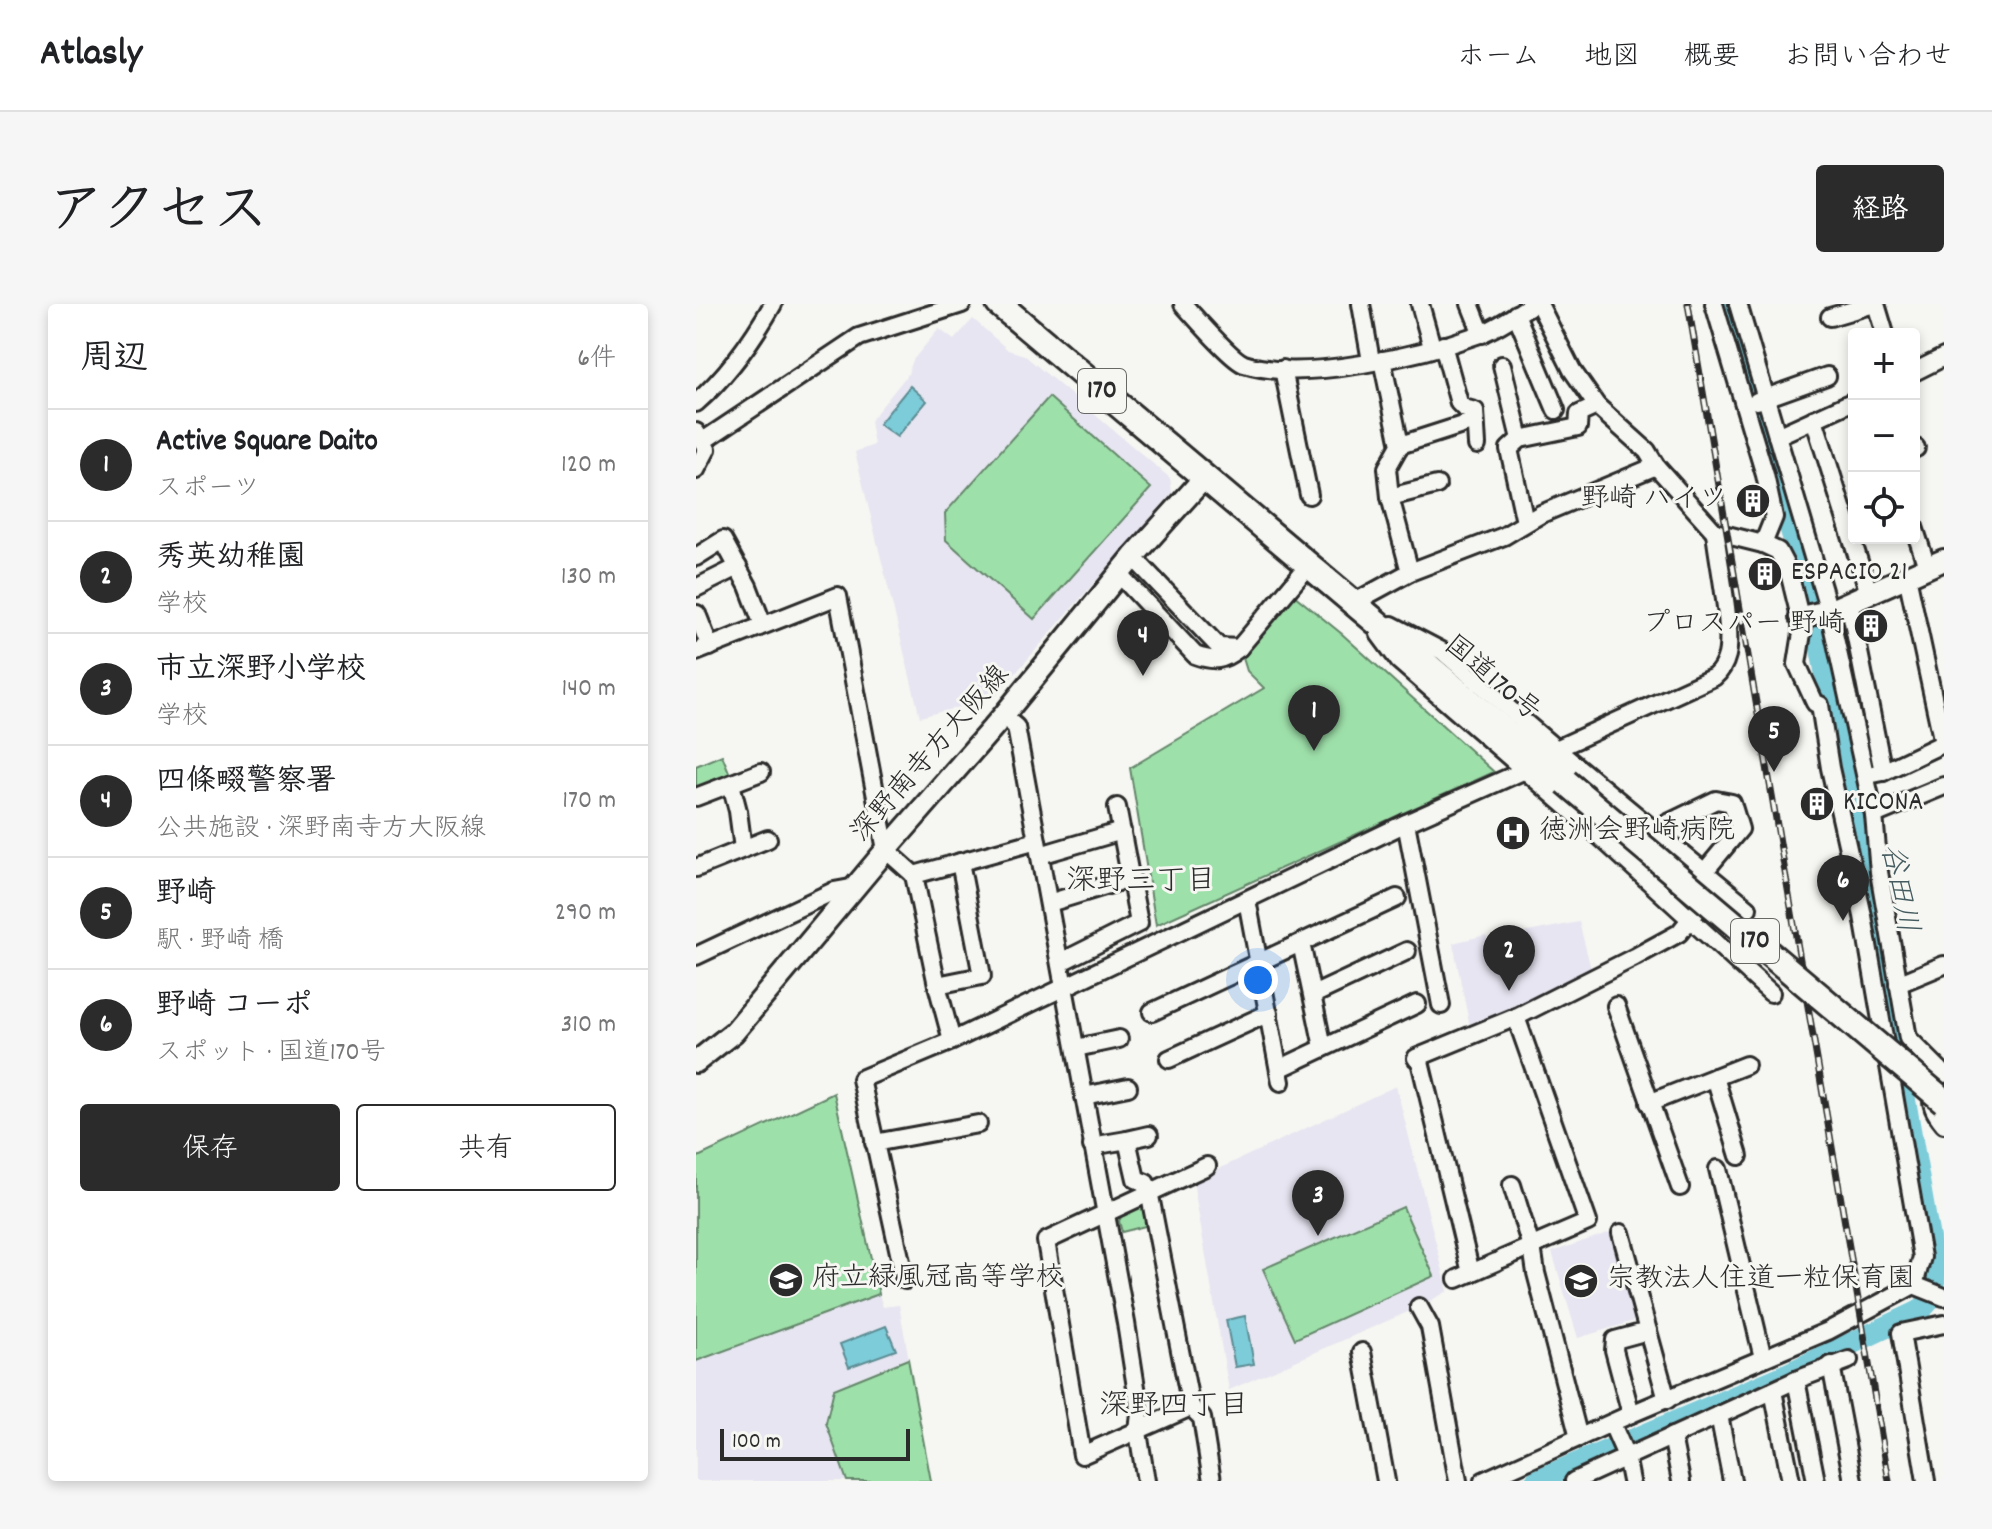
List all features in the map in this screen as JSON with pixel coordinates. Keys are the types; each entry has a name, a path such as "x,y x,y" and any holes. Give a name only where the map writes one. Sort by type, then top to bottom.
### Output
{"highway":[{"name":"国道170号","path":"1000,304 1944,1101"}],"main road":[{"name":"深野南寺方大阪線","path":"697,1056 734,1032 1003,716 1133,557 1204,478"},
{"path":"1815,614 1936,564"}],"street":[{"path":"696,403 732,367 773,304"},
{"path":"696,470 707,449 700,436 859,337 962,304"},
{"path":"1183,304 1241,363 1283,369 1339,367 1437,346 1482,334 1536,304 1572,370 1597,406 1647,451 1656,466 1715,532 1778,551 1815,614"},
{"path":"1361,304 1400,445"},
{"path":"1420,304 1459,403 1475,411 1477,445"},
{"path":"1470,304 1482,334"},
{"path":"1714,304 1765,475 1774,517 1763,544"},
{"path":"1738,304 1777,436 1834,703 1865,776 1874,815 1879,872 1908,1038 1942,1069 1931,1098 1934,1112 1944,1124"},
{"path":"1830,317 1875,304 1883,328"},
{"path":"1516,314 1556,410"},
{"path":"1920,369 1944,357"},
{"path":"1502,365 1520,439"},
{"path":"1283,369 1309,495"},
{"path":"1546,383 1572,370"},
{"path":"1745,406 1827,376"},
{"path":"1777,436 1848,404"},
{"path":"1525,522 1509,449 1520,439 1578,427 1579,414 1597,406"},
{"path":"1814,419 1869,593"},
{"path":"1410,572 1390,497 1387,468 1400,445 1475,421"},
{"path":"1358,606 1410,572 1504,536 1525,522 1656,466"},
{"path":"1390,497 1437,485"},
{"path":"1556,749 1719,672 1727,656 1728,636 1715,532"},
{"path":"1920,537 1936,564"},
{"path":"696,557 723,540 763,625"},
{"path":"1133,557 1219,647 1239,648"},
{"path":"1119,574 1195,655 1211,661 1226,659 1239,648 1308,566"},
{"path":"696,588 738,567"},
{"path":"1865,776 1883,772 1943,743 1907,576"},
{"path":"697,614 703,650 838,596 886,850 914,875 952,1041"},
{"path":"1849,602 1883,772"},
{"path":"1358,606 1442,651 1748,908"},
{"path":"1358,606 1399,661 1574,813 1771,993"},
{"path":"1815,614 1802,633 1797,664 1815,703 1867,697"},
{"path":"1483,1481 1631,1414 1828,1331 1914,1285 1922,1257 1863,916 1830,768 1834,703"},
{"path":"1003,716 1016,727 1061,962 1138,1398 1138,1432 1146,1481"},
{"path":"905,1280 861,1079 952,1041 1406,823 1523,771"},
{"path":"696,797 761,772"},
{"path":"731,784 743,849"},
{"path":"1874,815 1943,790"},
{"path":"1654,830 1716,800 1732,803 1740,829 1705,871"},
{"path":"1061,962 1139,923 1117,807"},
{"path":"1247,900 1280,1076 1323,1047 1436,1004 1406,823"},
{"path":"914,875 960,862 1122,831"},
{"path":"696,868 768,839"},
{"path":"937,985 982,976 960,862"},
{"path":"1049,903 1131,878"},
{"path":"1516,1017 1588,1222 1534,1259 1499,1261 1464,1276 1417,1058 1516,1017 1679,933 1720,883"},
{"path":"696,956 834,891 856,887"},
{"path":"1152,1012 1397,898"},
{"path":"1301,943 1323,1047"},
{"path":"1313,995 1407,951"},
{"path":"1898,984 1944,965"},
{"path":"1616,1006 1680,1187"},
{"path":"1169,1059 1269,1013"},
{"path":"1884,1042 1908,1038"},
{"path":"1076,1048 1119,1039"},
{"path":"1649,1103 1746,1065"},
{"path":"1715,1077 1739,1156"},
{"path":"1084,1096 1128,1087"},
{"path":"874,1143 978,1124"},
{"path":"1092,1146 1149,1135"},
{"path":"1127,1140 1136,1179 1146,1183 1149,1191 1191,1407 1202,1418 1212,1481"},
{"path":"1191,1407 1082,1455 1046,1241 1207,1166"},
{"path":"1718,1169 1763,1358"},
{"path":"1512,1185 1579,1438"},
{"path":"1621,1233 1667,1400"},
{"path":"1914,1285 1944,1297"},
{"path":"1419,1307 1430,1327 1458,1481"},
{"path":"1926,1481 1901,1333 1944,1324"},
{"path":"1631,1414 1614,1350 1615,1340 1648,1331"},
{"path":"1362,1352 1386,1481"},
{"path":"1579,1480 1796,1380 1849,1360"},
{"path":"1831,1365 1853,1481"},
{"path":"1796,1380 1816,1481"},
{"path":"1773,1391 1791,1481"},
{"path":"1719,1415 1732,1481"},
{"path":"1612,1424 1626,1456 1631,1481"},
{"path":"1672,1436 1681,1481"}],"shaded area":[{"path":"973,319 1008,350 1024,355 1170,478 1172,493 994,698 920,717 855,452 874,445 870,421 939,329 954,340"},
{"path":"1579,922 1592,973 1470,1027 1453,943 1486,935 1490,949 1524,941 1523,933"},
{"path":"1396,1086 1448,1291 1419,1307 1229,1390 1193,1181"},
{"name":"府立緑風冠高等学校","path":"834,1093 880,1298 883,1307 899,1305 931,1481 696,1481 696,1158"},
{"path":"1614,1231 1640,1319 1578,1338 1552,1252"}],"green space":[{"path":"1049,397 1151,488 1034,619 946,540 945,513"},
{"path":"1294,595 1342,634 1494,772 1156,925 1130,768 1264,688 1247,671 1243,658"},
{"path":"722,755 731,777 696,789 696,766"},
{"path":"834,1093 879,1294 696,1361 696,1158"},
{"path":"1139,1204 1145,1208 1149,1225 1122,1232 1119,1221 1123,1213"},
{"path":"1403,1207 1434,1276 1295,1339 1263,1269"},
{"path":"908,1359 931,1481 847,1481 826,1423 834,1389"}],"water":[{"path":"910,386 927,401 897,437 879,424"},
{"path":"1245,1316 1254,1364 1235,1367 1226,1320"},
{"path":"886,1326 896,1350 849,1367 840,1344"}],"waterway":[{"name":"谷田川","path":"1536,1481 1781,1377 1920,1311 1934,1295 1935,1273 1882,968 1812,602 1725,304"}],"railway":[{"path":"1688,304 1889,1481"}],"place":[{"name":"野崎 ハイツ","path":"1753,501"},
{"name":"ESPACIO 21","path":"1765,574"},
{"name":"プロスパー 野崎","path":"1871,626"},
{"name":"四條畷警察署","path":"1143,676"},
{"name":"Active Square Daito","path":"1314,751"},
{"name":"野崎","path":"1774,772"},
{"name":"KICONA","path":"1817,804"},
{"name":"徳洲会野崎病院","path":"1513,833"},
{"name":"野崎 コーポ","path":"1843,921"},
{"name":"秀英幼稚園","path":"1509,991"},
{"name":"市立深野小学校","path":"1318,1236"},
{"name":"府立緑風冠高等学校","path":"786,1280"},
{"name":"宗教法人住道一粒保育園","path":"1581,1281"}],"district":[{"name":"深野三丁目","path":"1141,883"},
{"name":"深野四丁目","path":"1174,1408"}]}
